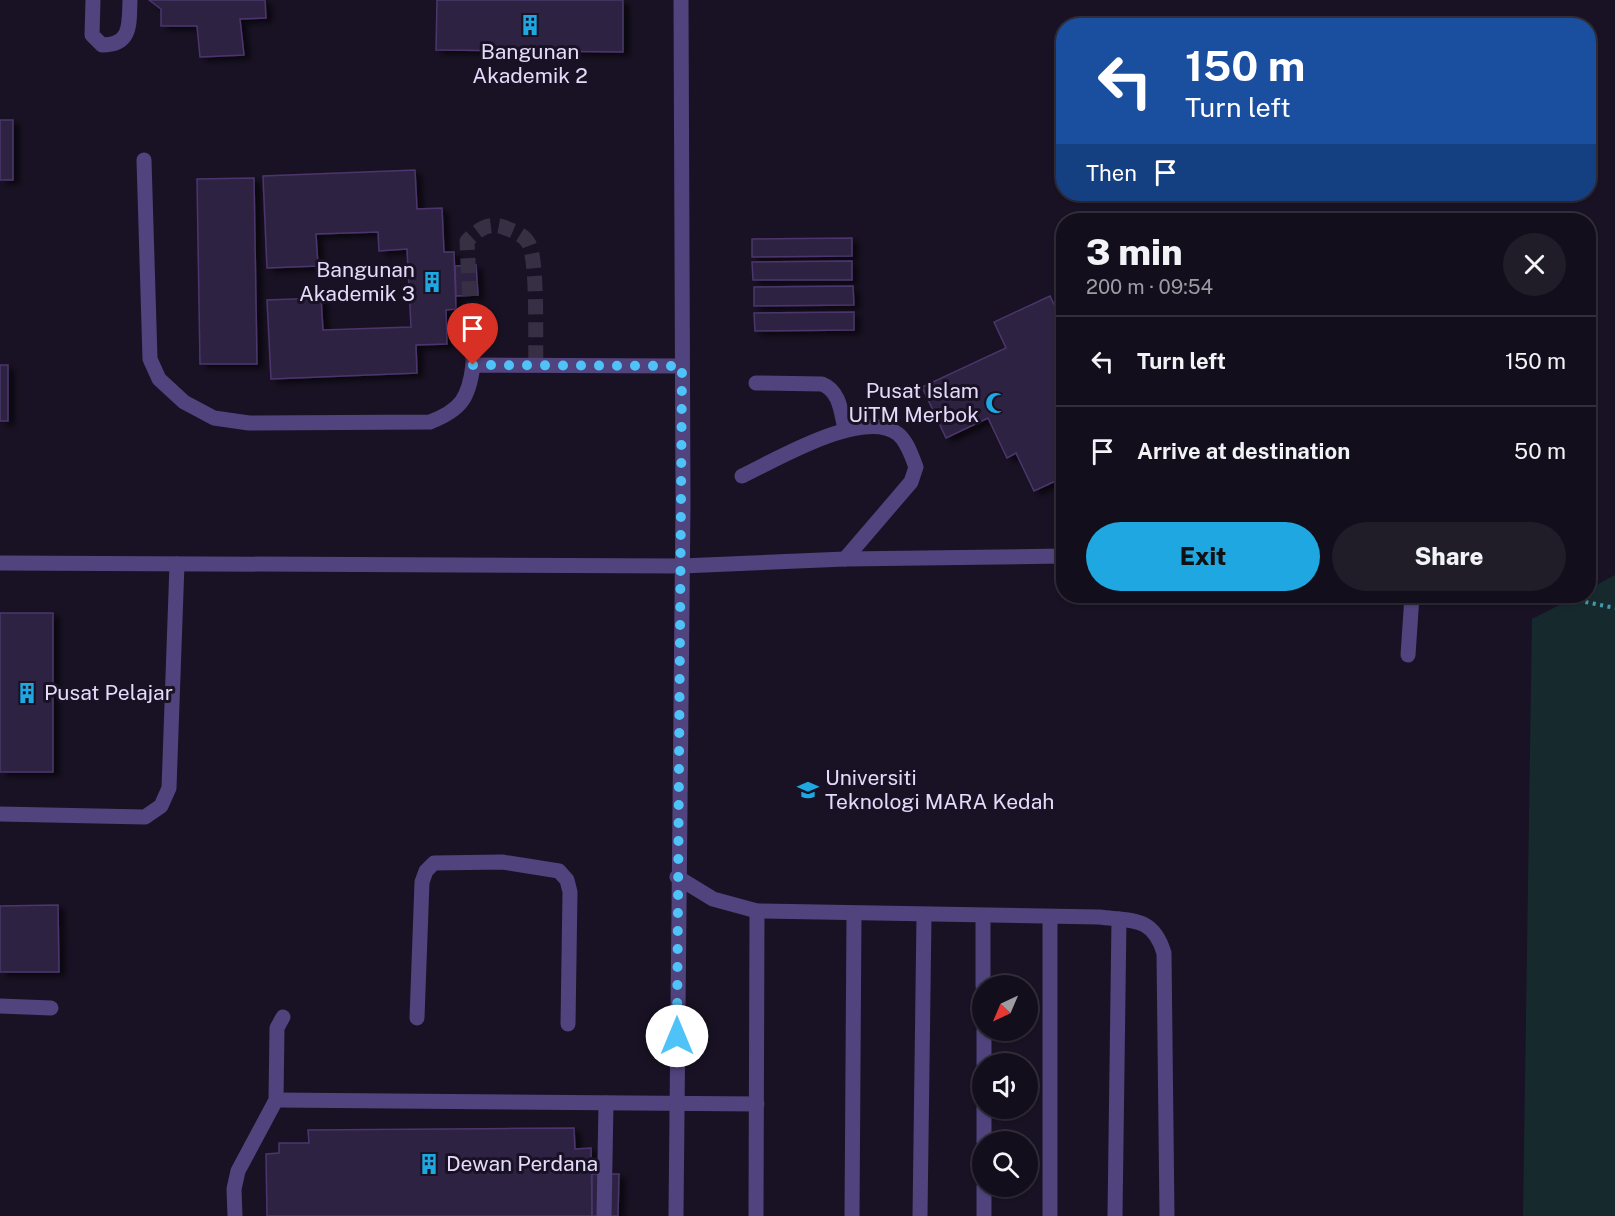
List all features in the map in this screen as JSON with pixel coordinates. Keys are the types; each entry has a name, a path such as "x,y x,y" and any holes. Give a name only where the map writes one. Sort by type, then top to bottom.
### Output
{"street":[{"path":"93,0 92,35 102,45 114,45 125,37 129,24 130,0"},
{"path":"676,1216 677,877 682,566 681,0"},
{"path":"144,160 150,359 159,379 184,402 214,418 249,423 430,422 445,416 464,400 470,389 473,365 682,366"},
{"path":"756,382 822,384 831,387 836,395 845,429"},
{"path":"742,476 845,429 883,427 899,434 916,466 911,482 845,559"},
{"path":"0,563 682,566 845,559 1056,556"},
{"path":"0,814 145,817 162,806 170,788 177,564"},
{"path":"1408,655 1412,603"},
{"path":"417,1018 422,882 426,871 434,863 502,862 559,871 567,880 570,892 567,1024"},
{"path":"677,877 713,899 757,911 854,915 1050,917 1145,923 1159,936 1164,952 1167,1216"},
{"path":"756,1216 757,911"},
{"path":"852,1216 854,915"},
{"path":"920,1216 924,916"},
{"path":"983,917 983,975"},
{"path":"1050,917 1050,1216"},
{"path":"1115,1216 1119,920"},
{"path":"0,1006 51,1008"},
{"path":"235,1216 234,1189 238,1171 276,1100 278,1028 284,1017"},
{"path":"276,1100 757,1104"},
{"path":"604,1216 606,1103"},
{"path":"984,1197 984,1216"}],"path":[{"path":"1590,603 1615,608"}],"green space":[{"path":"1615,575 1615,1216 1523,1216 1532,619 1563,603 1596,603 1596,585"}],"building":[{"path":"149,0 265,0 266,18 240,19 244,55 200,57 197,26 161,26 161,9"},
{"name":"Bangunan Akademik 2","path":"437,0 623,0 623,52 436,50"},
{"path":"0,120 13,120 13,180 0,180"},
{"name":"Bangunan Akademik 3","path":"415,170 417,209 442,208 444,252 454,252 456,309 446,310 447,344 416,345 417,373 271,379 267,300 321,298 323,330 411,327 407,249 379,251 378,232 316,234 318,266 267,268 263,176"},
{"name":"Bangunan Akademik 3","path":"254,178 257,364 200,364 197,179"},
{"path":"852,238 852,256 752,257 752,239"},
{"path":"852,261 852,280 753,280 752,262"},
{"path":"476,265 478,295 456,296 455,266"},
{"path":"853,286 854,305 754,306 754,287"},
{"name":"Pusat Islam UiTM Merbok","path":"1050,296 1056,308 1056,481 1034,491 1016,453 1007,458 988,418 946,438 922,387 1006,348 994,322"},
{"path":"854,312 854,330 755,331 754,313"},
{"path":"0,365 8,365 8,421 0,421"},
{"name":"Pusat Pelajar","path":"0,613 53,613 53,772 0,772"},
{"path":"58,905 59,972 0,972 0,906"},
{"name":"Dewan Perdana","path":"574,1128 575,1149 591,1148 592,1216 267,1216 266,1154 279,1153 279,1143 309,1143 308,1130"},
{"path":"592,1174 619,1174 618,1216 592,1216"}],"tunnel":[{"path":"473,365 467,241 487,226 503,227 518,233 529,244 535,284 536,365"}],"place":[{"name":"Bangunan Akademik 2","path":"530,25"},
{"name":"Bangunan Akademik 3","path":"432,282"},
{"name":"Pusat Islam UiTM Merbok","path":"996,403"},
{"name":"Pusat Pelajar","path":"27,693"},
{"name":"Universiti Teknologi MARA Kedah","path":"808,790"},
{"name":"Dewan Perdana","path":"429,1164"}],"route":[{"path":"473,365 682,366 683,502 677,1036"}]}
